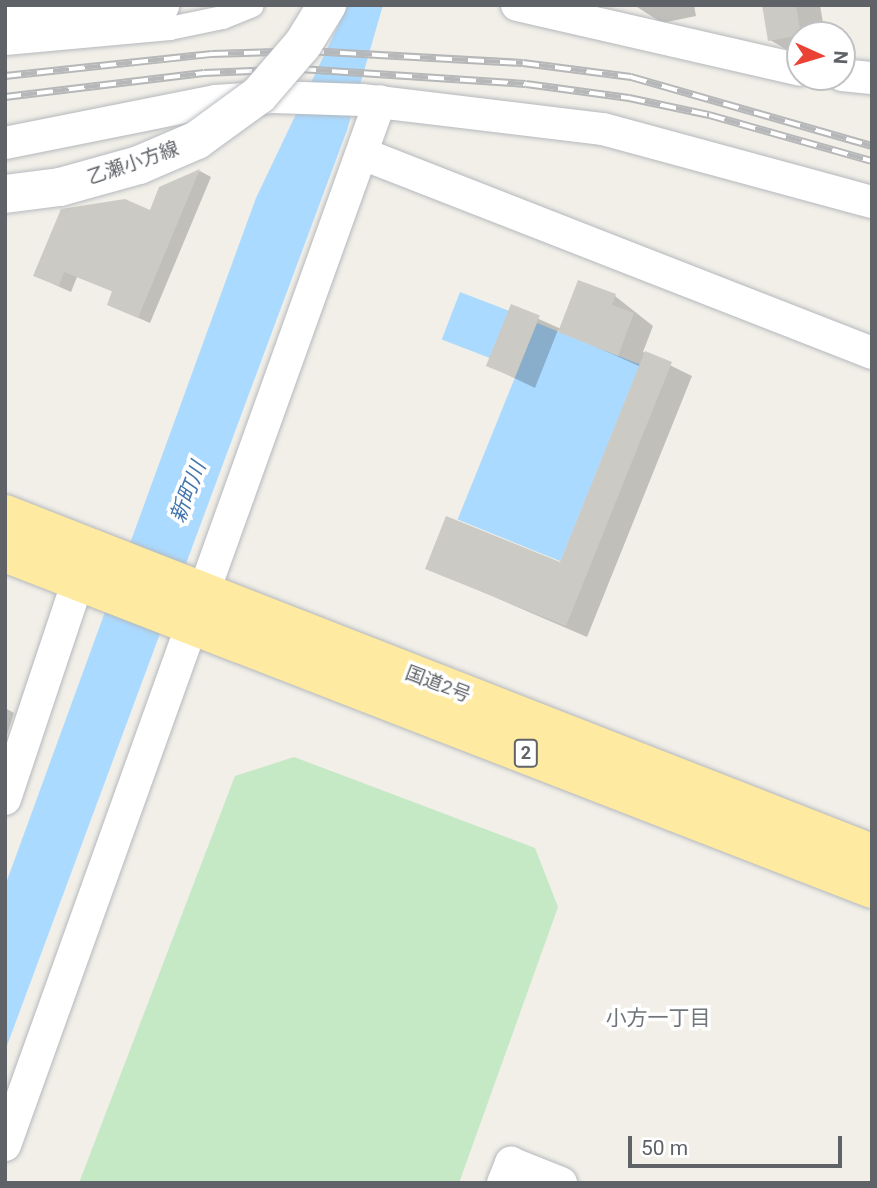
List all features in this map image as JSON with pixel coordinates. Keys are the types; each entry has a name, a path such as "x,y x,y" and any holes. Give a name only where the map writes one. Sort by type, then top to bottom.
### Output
{"highway":[{"name":"国道2号","path":"5,514 107,552 193,605 872,889"},
{"name":"国道2号","path":"5,553 88,585 193,605 872,853"}],"main road":[{"path":"5,20 160,5"},
{"name":"乙瀬小方線","path":"5,194 60,187 139,165 197,140 259,95 303,44 327,5"}],"street":[{"path":"5,43 169,28 252,5"},
{"path":"517,5 786,67"},
{"path":"5,143 216,101 274,97 371,101 603,129 872,202"},
{"path":"5,1145 193,605 363,154 371,101"},
{"path":"363,154 872,353"},
{"path":"5,799 88,585"},
{"path":"503,1183 511,1163 561,1183"}],"green space":[{"path":"294,757 535,848 558,907 459,1183 79,1183 235,776"}],"water":[{"name":"新町川","path":"348,5 383,5 347,130 5,1051 5,886 256,198"},
{"path":"460,292 509,311 491,359 442,340"},
{"path":"537,323 640,365 561,561 458,520"}],"building":[{"path":"762,5 796,5 799,21 786,21 786,38 768,41"},
{"path":"200,169 138,318 107,305 112,291 64,272 59,286 33,276 61,209 125,199 150,210 159,187"},
{"path":"578,280 616,294 612,305 634,313 618,356 558,332"},
{"path":"511,304 540,316 515,378 486,366"},
{"path":"645,351 672,362 566,626 425,569 446,516 560,562"}],"railway":[{"path":"5,76 212,54 308,51 523,63 631,77 872,146"},
{"path":"5,97 204,73 300,69 526,84 629,98 709,115 872,161"}],"district":[{"name":"小方一丁目","path":"658,1018"}]}
